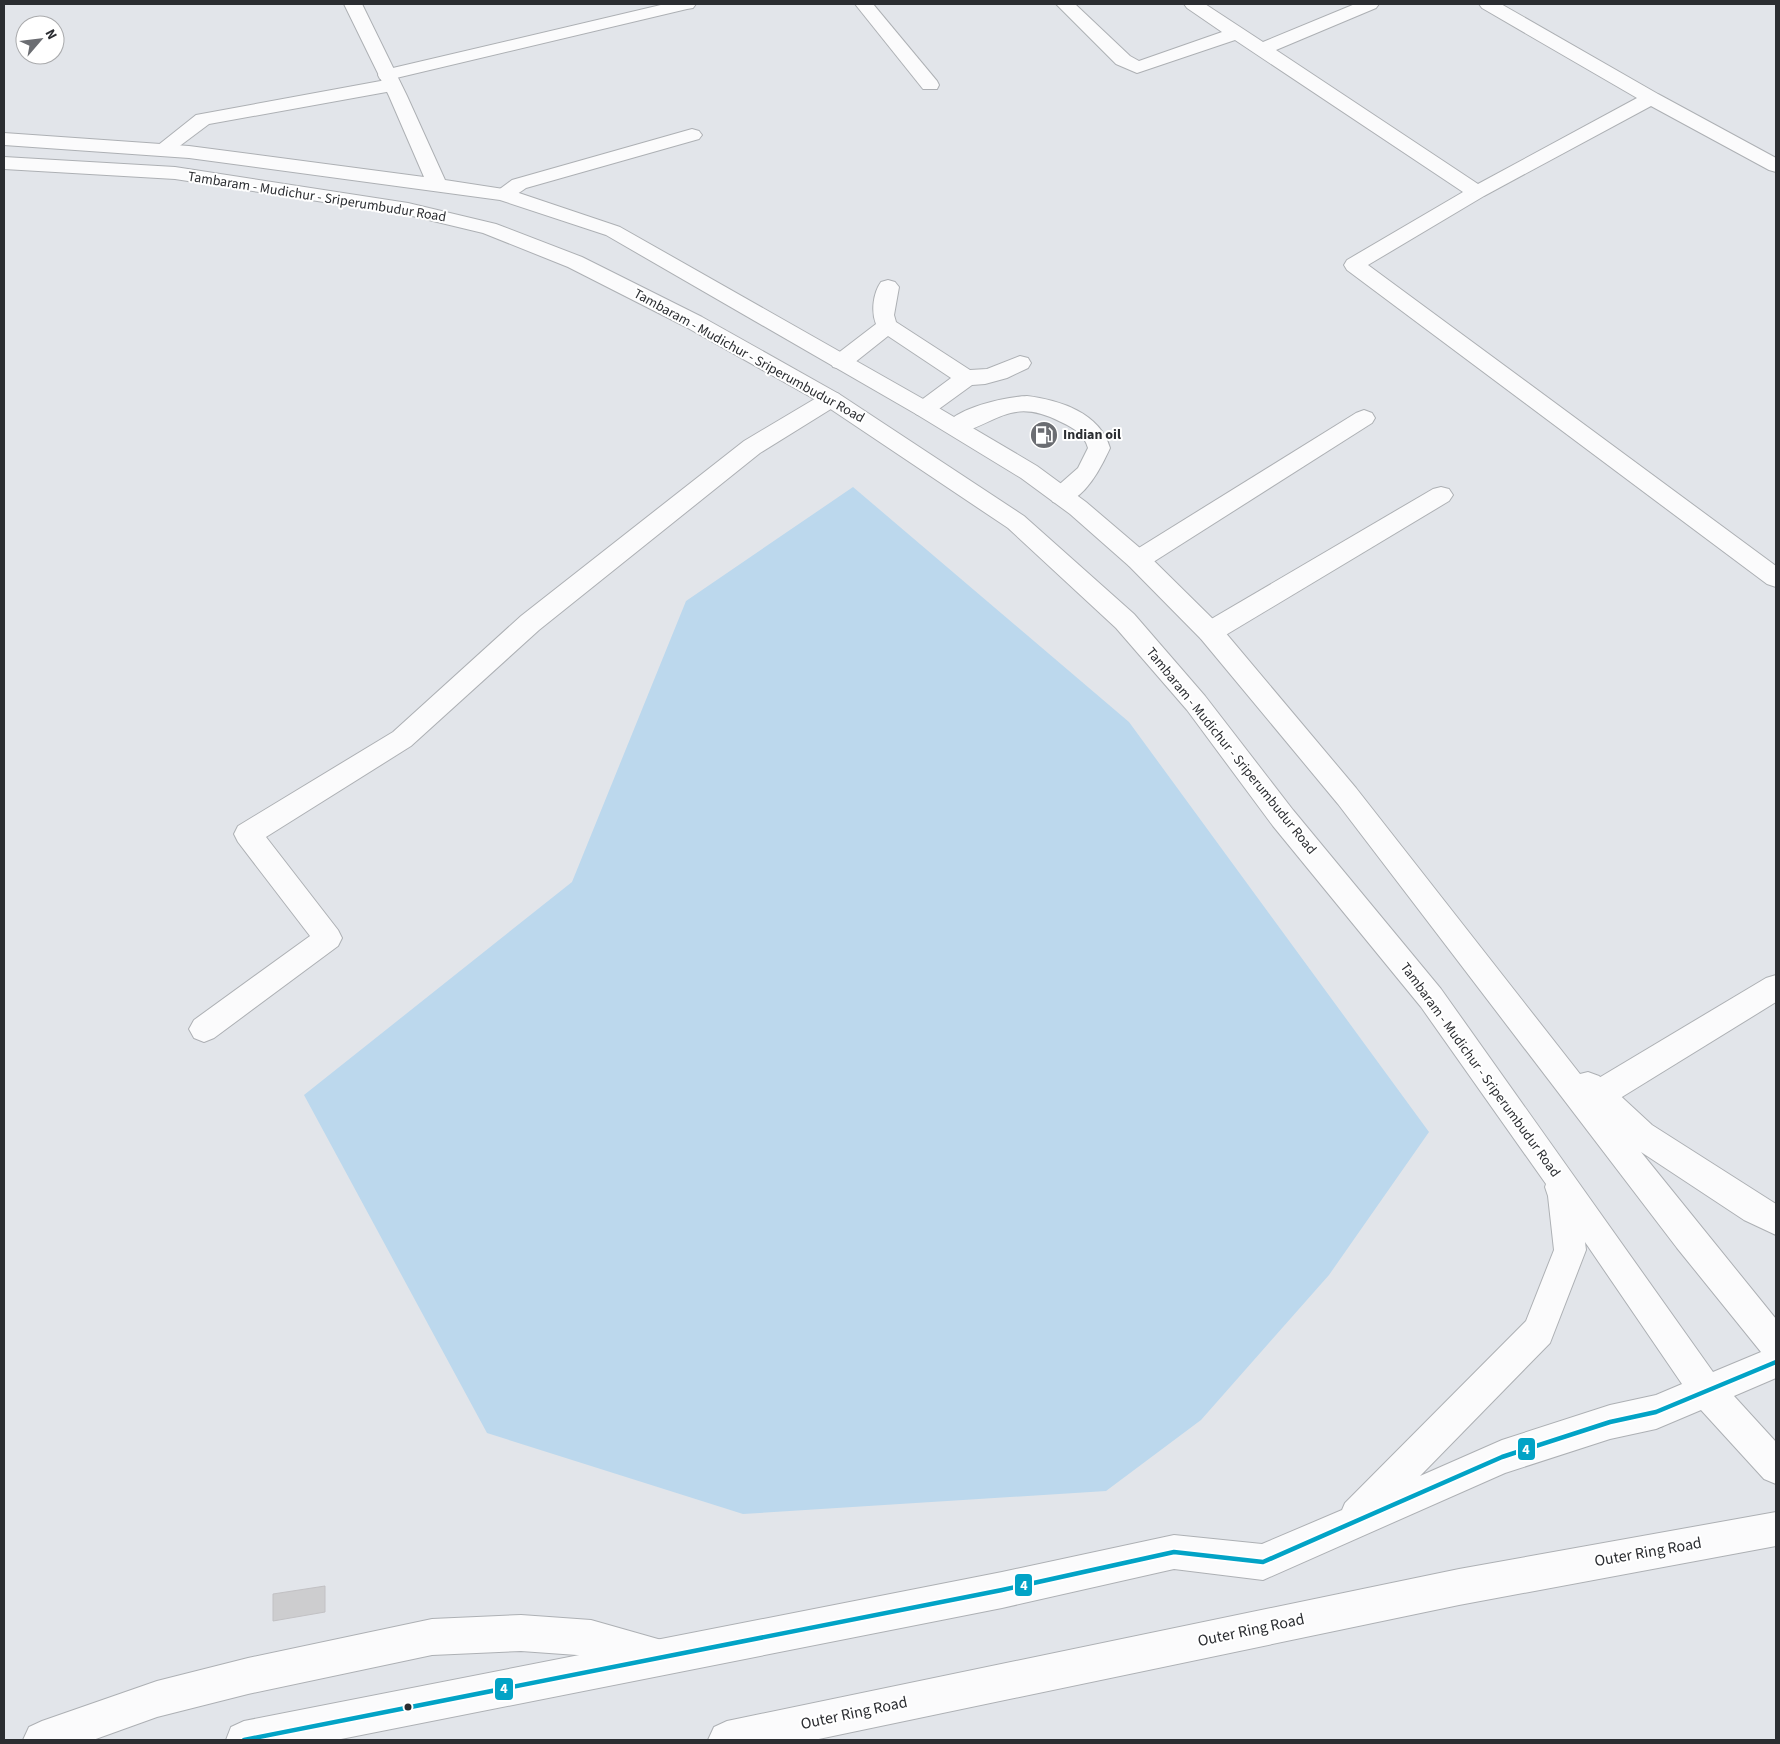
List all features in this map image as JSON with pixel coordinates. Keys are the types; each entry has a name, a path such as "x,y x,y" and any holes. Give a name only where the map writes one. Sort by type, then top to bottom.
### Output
{"main road":[{"path":"353,4 438,186 408,209"},
{"path":"162,150 203,119 390,80 687,4"},
{"path":"864,4 930,86"},
{"path":"1064,4 1124,60 1137,66 1236,33"},
{"path":"1193,4 1477,192"},
{"path":"1261,50 1370,4"},
{"path":"1488,4 1651,98 1776,166"},
{"path":"1651,98 1477,192 1354,265 1776,578"},
{"path":"503,194 519,184 692,135"},
{"name":"Tambaram - Mudichur - Sriperumbudur Road","path":"4,139 189,152 503,194 614,231 924,409 1029,472 1062,496 1138,560 1210,632 1347,796 1500,991 1688,1237 1776,1344"},
{"name":"Tambaram - Mudichur - Sriperumbudur Road","path":"4,163 175,173 408,209 489,228 574,262 694,322 831,399 1016,522 1125,621 1196,703 1283,818 1430,998 1553,1169 1707,1392 1776,1467"},
{"path":"888,287 883,315 887,326 968,377 975,379 995,375 1020,363"},
{"path":"841,362 887,326"},
{"path":"924,409 968,377"},
{"path":"204,1029 328,938 248,834 402,739 538,617 752,448 831,399"},
{"path":"954,427 999,406 1030,402 1054,407 1076,420 1096,434 1100,448 1087,473 1062,496"},
{"path":"1138,560 1364,418"},
{"path":"1210,632 1441,495"},
{"path":"1598,1095 1776,987"},
{"path":"1500,991 1572,1070 1641,1135 1754,1210 1776,1220"},
{"path":"1347,1525 1538,1332 1570,1250 1564,1196 1553,1169"},
{"path":"244,1740 1002,1590 1174,1552 1264,1562 1502,1457 1610,1422 1656,1412 1776,1362"},
{"name":"Outer Ring Road","path":"727,1740 1430,1593 1769,1530"},
{"path":"42,1740 157,1699 248,1676 432,1637 521,1633 591,1638 664,1657"}],"water":[{"path":"853,487 1129,722 1429,1132 1329,1275 1201,1420 1106,1491 743,1514 487,1433 304,1095 572,882 686,601"}],"building":[{"path":"325,1586 325,1612 273,1621 273,1594"}],"transit line":[{"name":"4","path":"244,1740 1002,1590 1174,1552 1263,1562 1502,1457 1610,1422 1656,1412 1776,1362"}],"place":[{"name":"Indian oil","path":"1044,435"}]}
